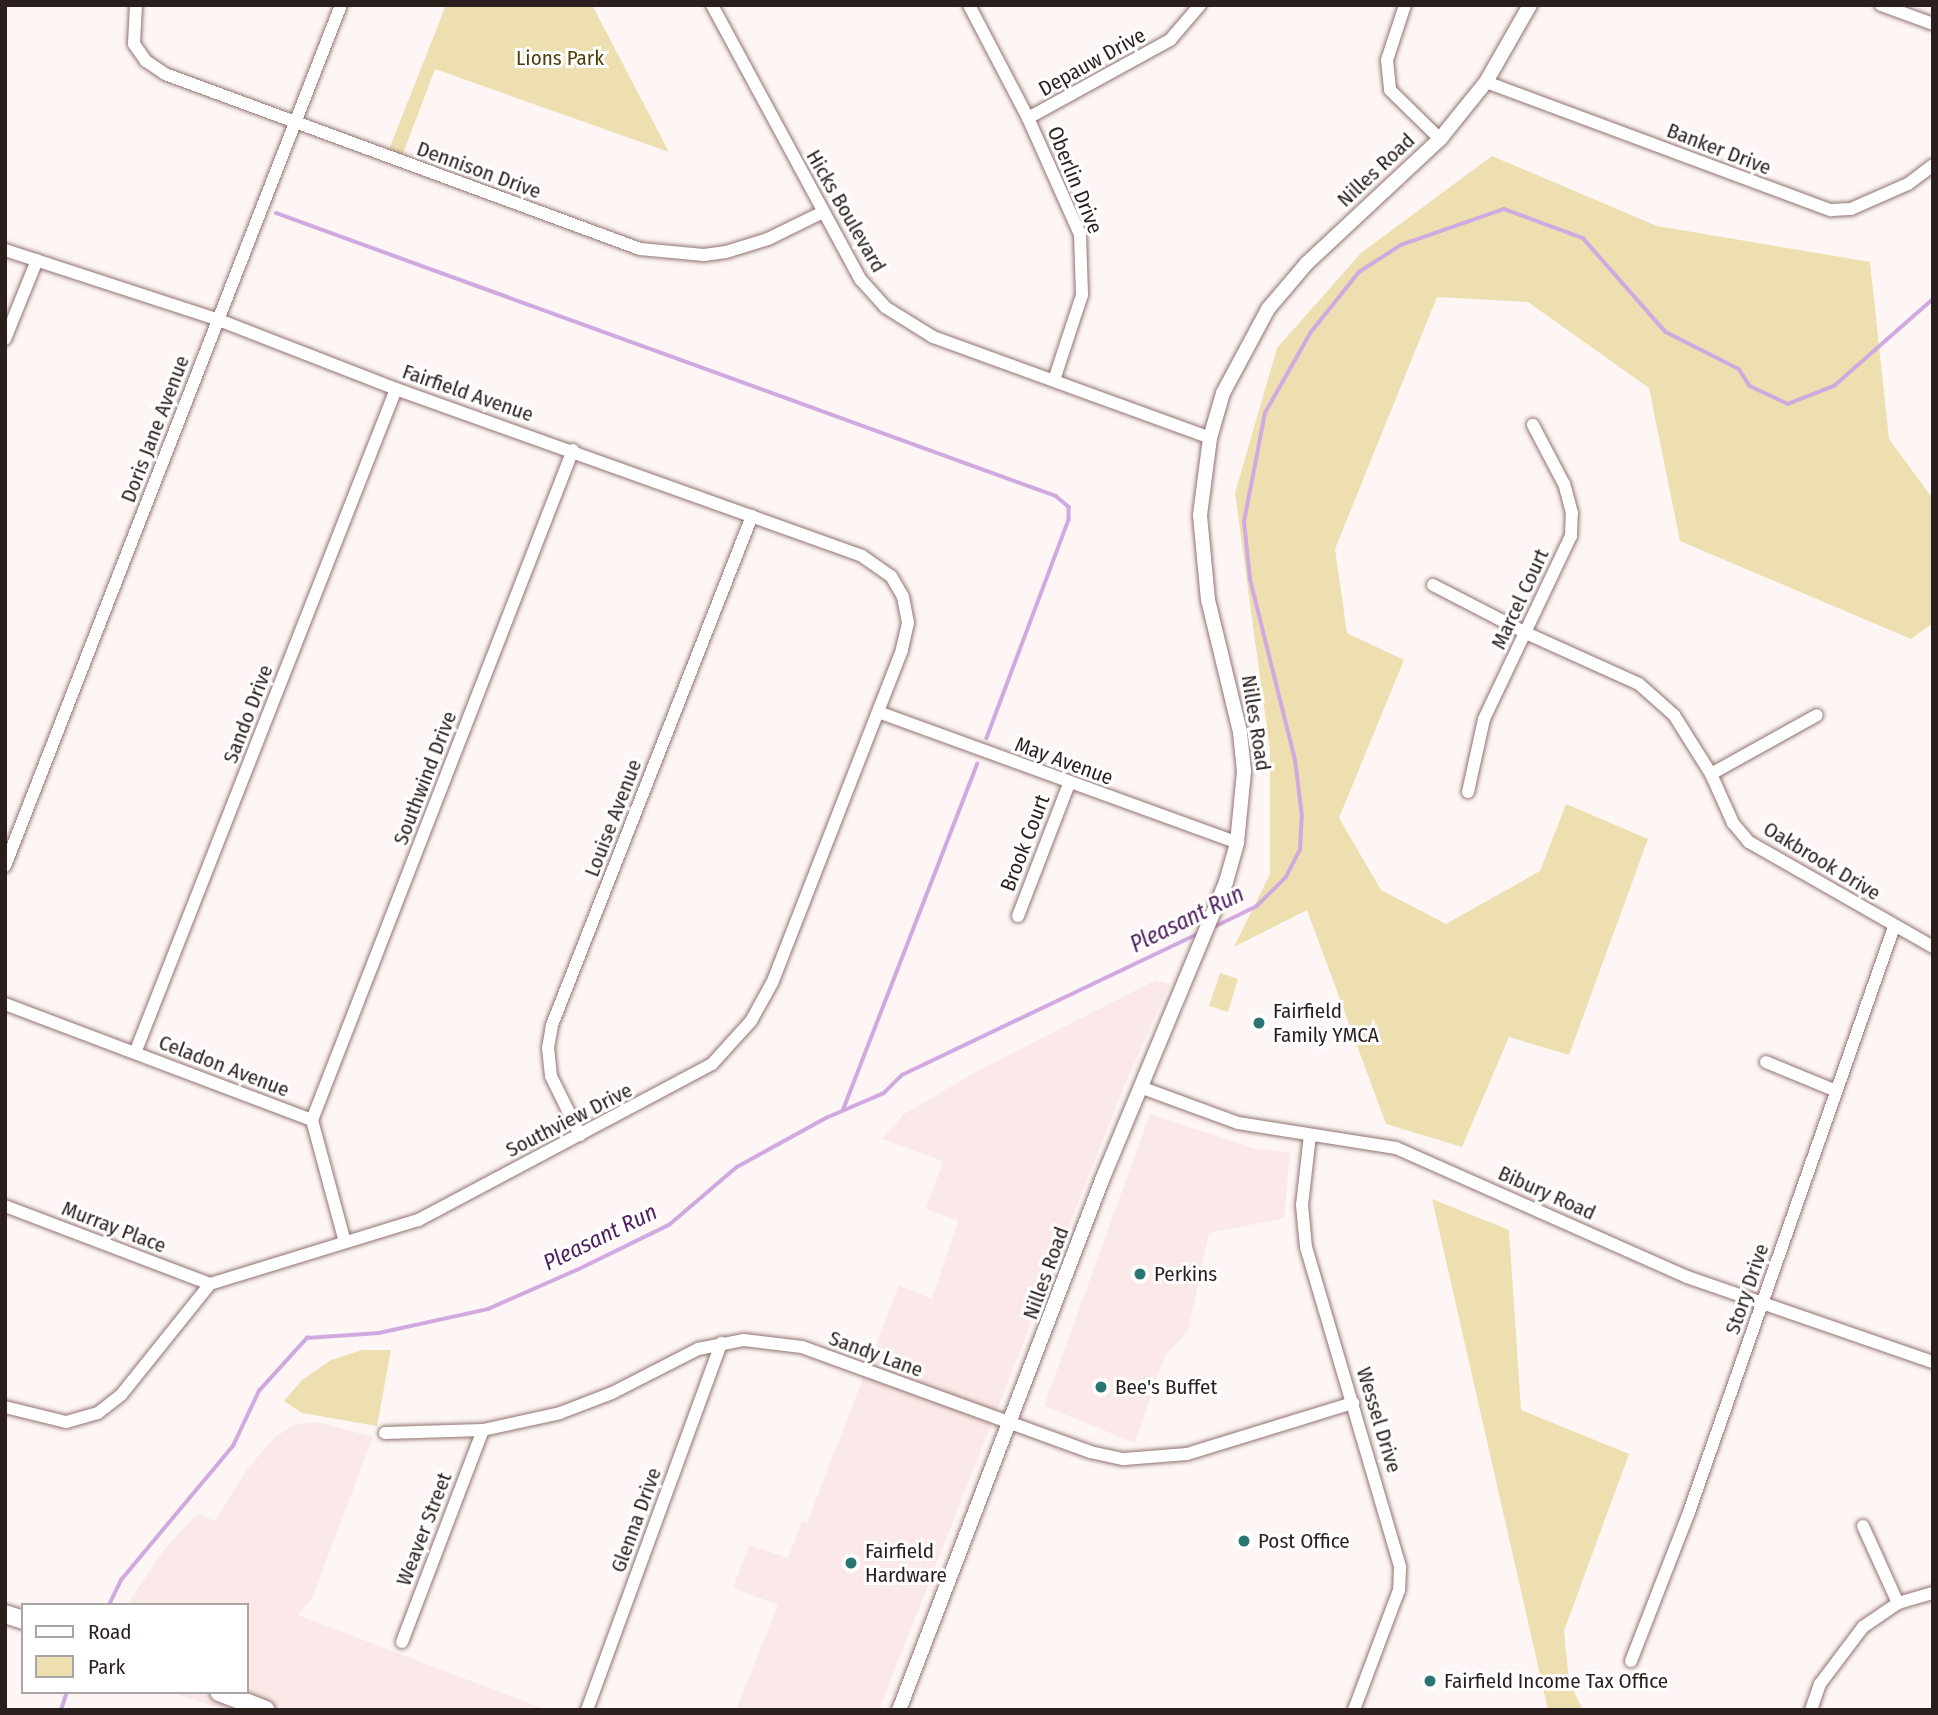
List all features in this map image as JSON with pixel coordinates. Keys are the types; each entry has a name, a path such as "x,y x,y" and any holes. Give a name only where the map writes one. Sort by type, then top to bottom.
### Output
{"main road":[{"path":"224,1694 263,1709"}],"street":[{"name":"Dennison Drive","path":"136,5 134,44 146,61 165,74 640,249 726,253 768,239 823,212"},
{"name":"Doris Jane Avenue","path":"5,866 341,5"},
{"name":"Hicks Boulevard","path":"712,5 861,280 885,307 933,337 1210,438"},
{"name":"Oberlin Drive","path":"969,5 1028,118 1072,214 1083,253 1079,307 1054,380"},
{"name":"Depauw Drive","path":"1028,118 1170,40 1200,5"},
{"path":"1405,5 1387,60 1390,90 1399,104 1440,139"},
{"name":"Nilles Road","path":"899,1710 1140,1087 1226,882 1237,843 1244,771 1240,732 1208,600 1202,550 1202,491 1210,438 1244,347 1268,309 1307,263 1440,139 1486,82 1530,5"},
{"path":"1881,5 1933,24"},
{"name":"Banker Drive","path":"1486,82 1831,210 1851,209 1908,184 1933,165"},
{"name":"Fairfield Avenue","path":"5,250 219,320 396,389 573,450 862,556 891,576 902,597"},
{"path":"5,339 37,260"},
{"name":"Sando Drive","path":"135,1053 396,389"},
{"name":"Marcel Court","path":"1468,792 1477,737 1571,536 1572,513 1564,484 1533,425"},
{"name":"Southwind Drive","path":"312,1120 573,450"},
{"name":"Louise Avenue","path":"580,1135 551,1076 548,1048 552,1025 752,516"},
{"name":"Oakbrook Drive","path":"1433,585 1526,633 1639,684 1674,715 1711,774 1733,823 1749,842 1933,947"},
{"name":"Southview Drive","path":"210,1284 418,1220 696,1075 729,1049 751,1021 772,983 878,712 908,624 902,597"},
{"name":"May Avenue","path":"878,712 1069,784 1237,843"},
{"path":"1711,774 1817,715"},
{"name":"Brook Court","path":"1018,916 1069,784"},
{"name":"Story Drive","path":"1631,1661 1762,1304 1834,1090 1894,927"},
{"name":"Celadon Avenue","path":"5,1004 312,1120"},
{"path":"1766,1062 1834,1090"},
{"name":"Bibury Road","path":"1140,1087 1238,1123 1396,1148 1687,1277 1933,1362"},
{"path":"312,1120 345,1242"},
{"name":"Wessel Drive","path":"1310,1135 1303,1205 1306,1247 1400,1567 1399,1590 1354,1710"},
{"name":"Murray Place","path":"5,1206 210,1284"},
{"path":"5,1406 66,1422 98,1413 121,1395 210,1284"},
{"name":"Sandy Lane","path":"385,1433 483,1430 559,1413 611,1393 698,1349 721,1343 759,1341 802,1347 1103,1455 1149,1460 1205,1450 1353,1403"},
{"name":"Glenna Drive","path":"587,1710 721,1343"},
{"name":"Weaver Street","path":"402,1642 483,1430"},
{"path":"1863,1526 1898,1603"},
{"path":"1811,1710 1821,1684 1842,1650 1863,1627 1898,1603 1933,1593"}],"shaded area":[{"path":"1156,980 1170,984 1124,1086 879,1710 736,1710 778,1605 733,1588 749,1545 788,1558 802,1521 807,1523 899,1285 932,1299 958,1221 926,1209 943,1161 882,1139 904,1114 981,1069"},
{"path":"1150,1114 1253,1148 1290,1153 1284,1218 1209,1233 1188,1331 1165,1355 1135,1443 1044,1406"},
{"path":"317,1422 373,1437 312,1598 298,1615 547,1710 225,1710 176,1694 248,1694 248,1603 128,1603 164,1550 197,1514 215,1521 248,1468 275,1437 296,1424"}],"green space":[{"name":"Lions Park","path":"446,5 592,5 669,152 435,69 400,162 386,157"},
{"path":"1492,156 1657,226 1870,262 1889,439 1933,499 1933,623 1911,639 1680,541 1649,388 1528,302 1437,297 1335,549 1347,633 1404,660 1339,818 1381,890 1446,924 1540,871 1566,804 1648,839 1569,1055 1509,1037 1462,1147 1386,1124 1307,910 1234,947 1270,874 1270,751 1235,493 1277,348 1361,253"},
{"path":"1220,973 1238,979 1228,1012 1209,1006"},
{"path":"1432,1199 1509,1230 1521,1410 1629,1454 1564,1631 1569,1682 1583,1710 1548,1710"},
{"path":"362,1350 391,1350 377,1426 302,1413 284,1401 302,1380 331,1360"}],"waterway":[{"name":"Pleasant Run","path":"1214,927 1257,906 1286,877 1300,850 1302,817 1295,760 1250,579 1244,522 1265,413 1311,332 1359,272 1401,245 1504,209 1583,238 1666,332 1739,369 1750,386 1788,404 1834,386 1933,299"},
{"path":"276,213 1056,496 1069,507 1069,520 987,738"},
{"path":"843,1110 977,764"},
{"name":"Pleasant Run","path":"110,1603 121,1580 233,1446 259,1391 307,1338 379,1333 488,1309 577,1270 669,1225 737,1167 826,1118 884,1093 902,1075 1200,933"},
{"name":"Pleasant Run","path":"61,1710 66,1694"}],"place":[{"name":"Fairfield Family YMCA","path":"1259,1023"},
{"name":"Perkins","path":"1140,1274"},
{"name":"Bee's Buffet","path":"1101,1387"},
{"name":"Post Office","path":"1244,1541"},
{"name":"Fairfield Hardware","path":"851,1563"},
{"name":"Fairfield Income Tax Office","path":"1430,1681"}]}
